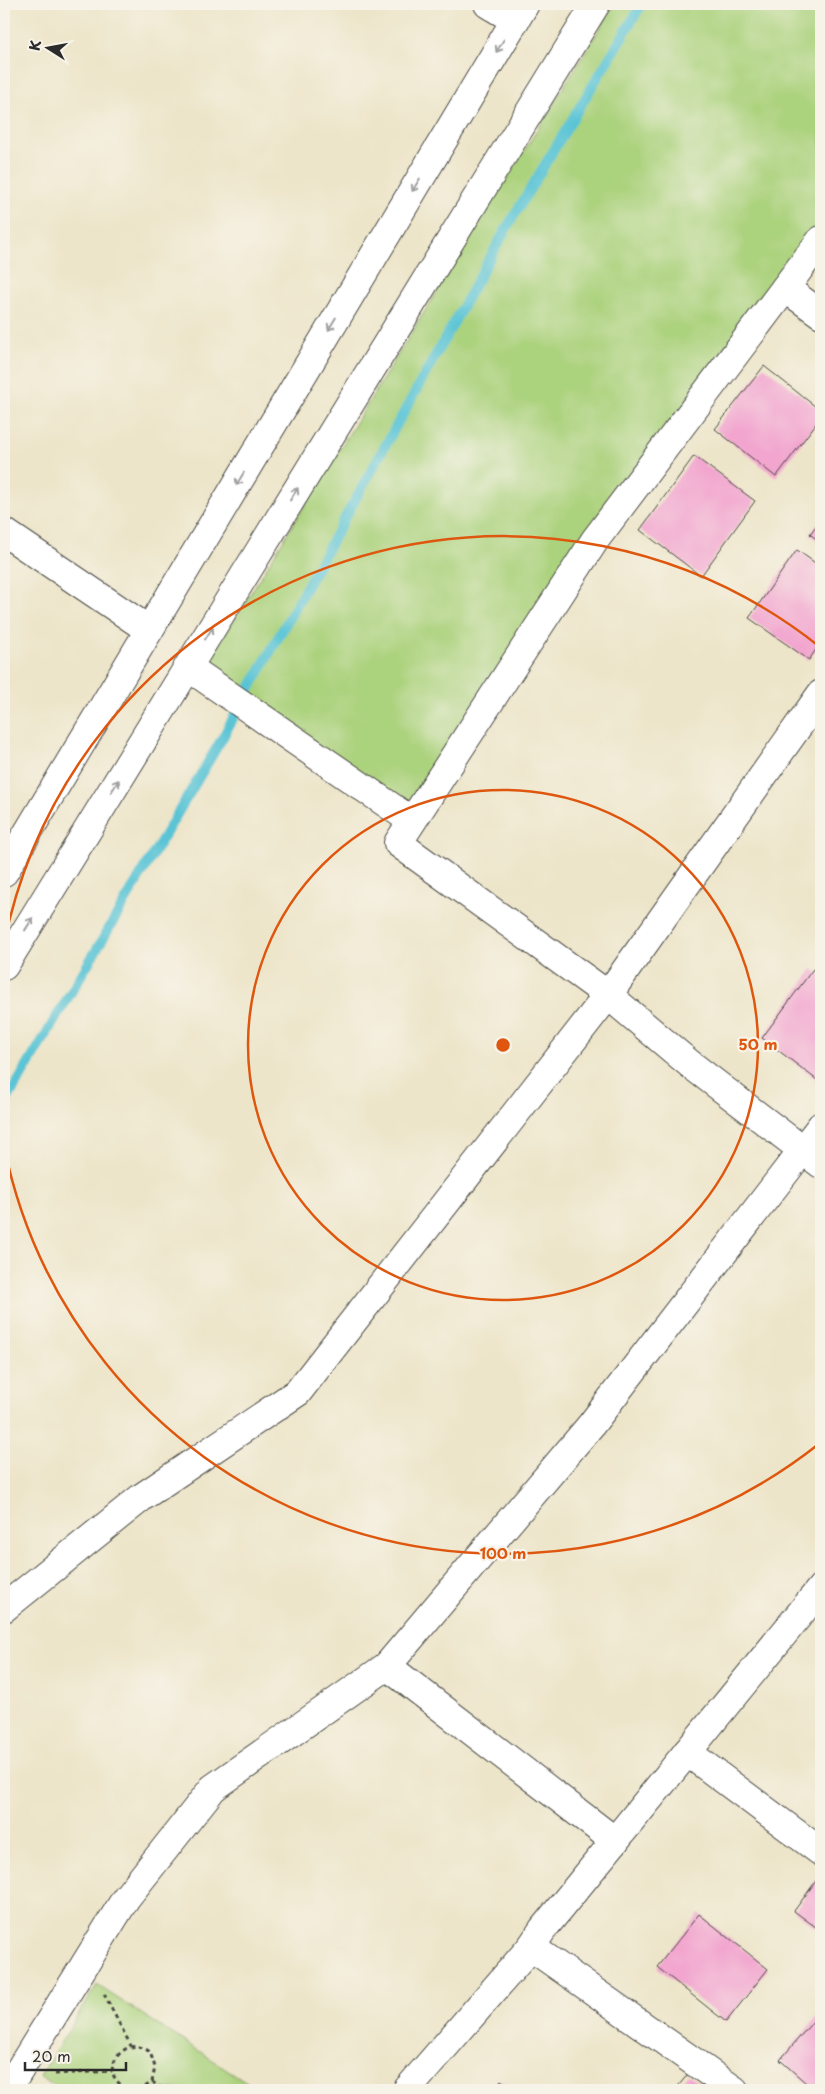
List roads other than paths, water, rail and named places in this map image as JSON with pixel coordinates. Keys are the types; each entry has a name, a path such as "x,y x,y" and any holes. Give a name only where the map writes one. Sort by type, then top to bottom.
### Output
{"street":[{"path":"4,872 520,12 488,4"},
{"path":"4,966 596,4"},
{"path":"812,1156 690,1064 608,995 398,843 595,540 821,240"},
{"path":"785,288 821,314"},
{"path":"4,532 148,630"},
{"path":"188,667 412,820"},
{"path":"4,1608 142,1497 298,1392 608,995 821,694"},
{"path":"16,2084 126,1898 213,1788 387,1666 591,1425 812,1156 821,1126"},
{"path":"407,2090 531,1947 543,1929 821,1588"},
{"path":"387,1666 615,1841"},
{"path":"687,1752 821,1852"},
{"path":"531,1947 734,2090"}],"waterway":[{"path":"4,1105 220,742 506,229 642,4"}]}
